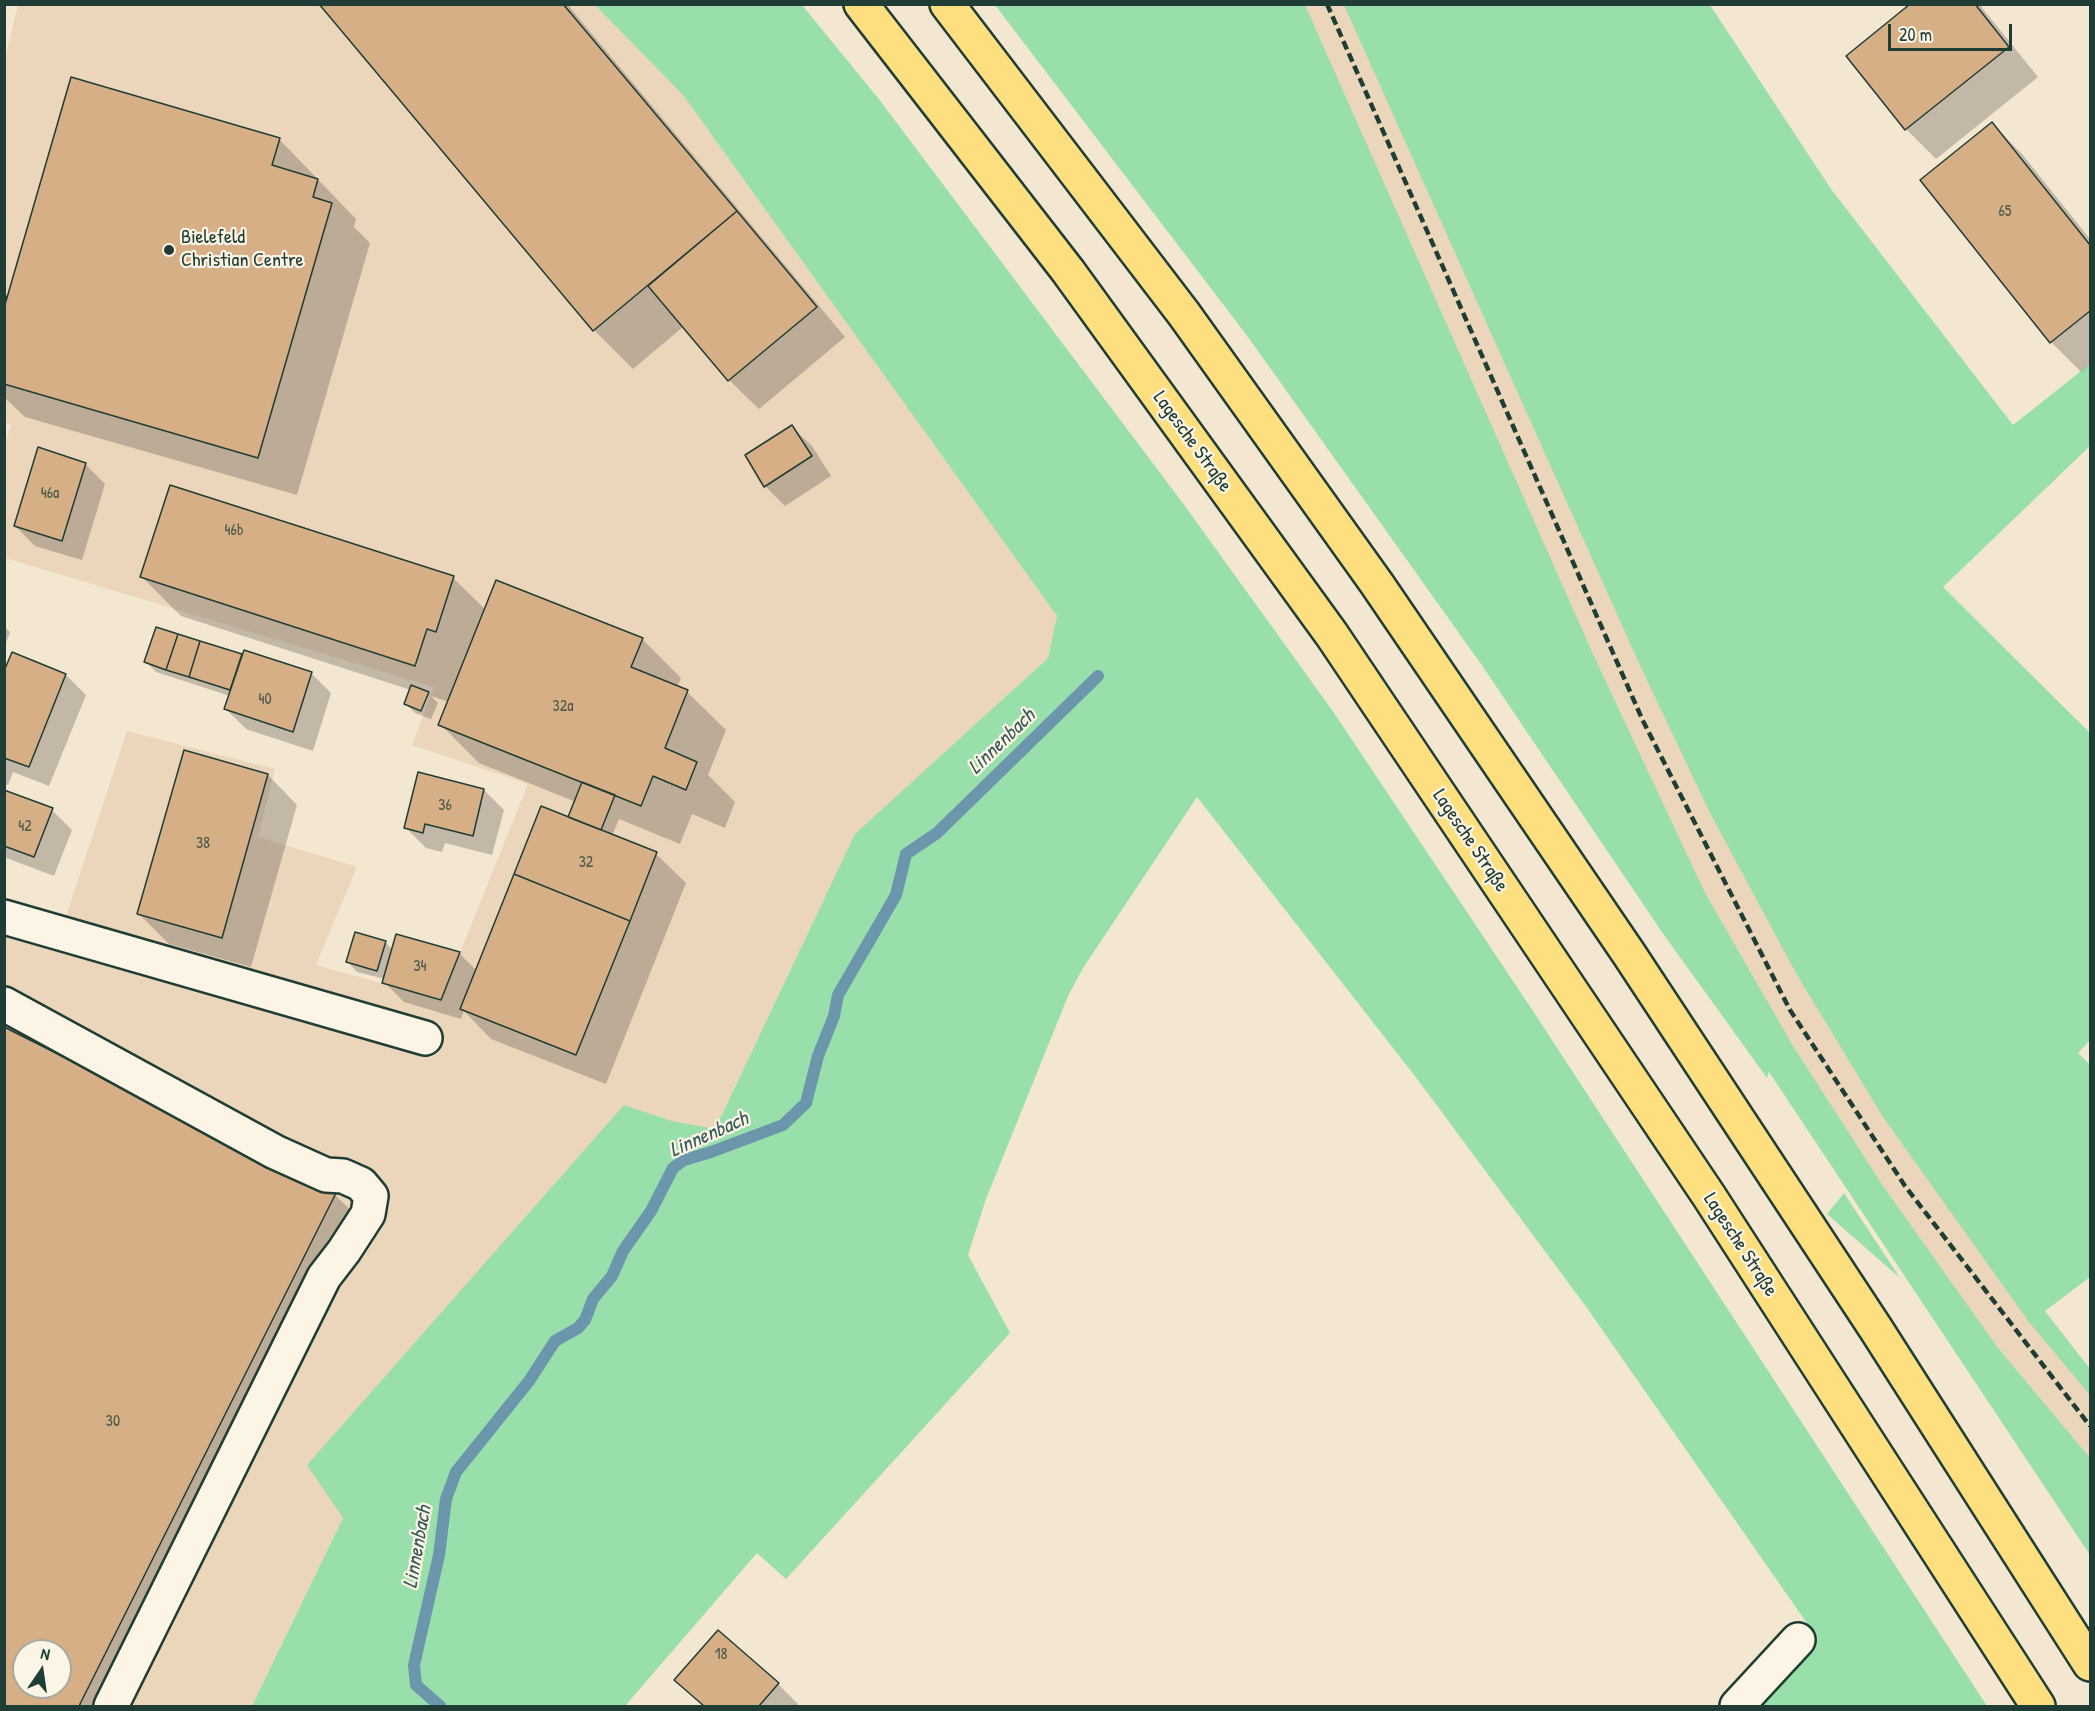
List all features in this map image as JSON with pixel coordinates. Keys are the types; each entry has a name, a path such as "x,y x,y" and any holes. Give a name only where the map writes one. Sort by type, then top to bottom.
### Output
{"highway":[{"name":"Lagesche Straße","path":"861,4 1068,271 1332,635 1709,1196 2038,1707"},
{"path":"947,4 1184,314 1377,584 1642,974 1876,1329 2091,1664"}],"lane":[{"path":"4,917 425,1038"},
{"path":"4,1004 275,1152 326,1175 343,1176 361,1184 371,1196 368,1214 324,1277 111,1707"},
{"path":"1737,1707 1798,1640"}],"shaded area":[{"path":"18,5 595,5 683,95 1057,616 1048,658 855,835 714,1130 672,1121 343,1518 252,1706 5,1706 4,929 57,943 127,731 275,769 258,837 357,867 316,965 441,1000 528,784 412,745 434,687 5,558 4,447 11,425 4,423 4,62"},
{"path":"1272,5 1378,5 2018,1279 2090,1369 2090,1496 1785,1063"}],"green space":[{"path":"595,5 802,5 878,98 1182,502 1332,710 1533,1011 1987,1706 1756,1706 1818,1639 1587,1308 1418,1080 1197,797 1083,968 1068,996 986,1199 968,1255 1010,1333 786,1579 757,1553 625,1706 252,1706 343,1518 307,1465 624,1105 672,1121 715,1129 855,834 1048,658 1057,616 683,95"},
{"path":"995,5 1305,5 1593,654 1704,891 1793,1046 1883,1186 1998,1348 2090,1458 2090,1555 1769,1072 1767,1078 1664,935 1481,664 1248,337"},
{"path":"1344,5 1710,5 1831,189 2013,425 2090,364 2090,446 1943,587 2090,733 2090,1040 2078,1053 2090,1065 2090,1277 2045,1311 2090,1369 2090,1395 2029,1322 1883,1117 1797,975 1709,811 1638,661"},
{"path":"1844,1193 1900,1278 1827,1214"}],"building":[{"path":"319,4 563,4 737,211 593,331"},
{"path":"1910,4 1975,4 2009,47 1905,130 1846,56"},
{"name":"Bielefeld Christian Centre","path":"71,77 280,138 272,165 318,179 313,197 332,203 258,458 4,384 4,308"},
{"path":"1992,122 2090,245 2090,311 2050,343 1920,180"},
{"path":"737,211 817,307 728,381 648,286"},
{"path":"792,425 812,456 764,487 745,455"},
{"path":"38,447 86,463 62,541 14,526"},
{"path":"170,485 454,576 436,632 427,629 415,666 140,577"},
{"path":"496,580 643,638 631,667 688,690 665,748 697,762 686,790 653,776 641,806 438,725"},
{"path":"156,627 178,634 166,670 144,662"},
{"path":"178,634 200,641 189,677 166,670"},
{"path":"200,641 242,654 230,690 189,677"},
{"path":"244,650 312,672 293,732 224,709"},
{"path":"12,652 66,674 29,767 4,758 4,671"},
{"path":"411,685 429,692 421,711 404,704"},
{"path":"184,750 268,774 222,938 137,914"},
{"path":"418,772 484,789 473,836 425,824 423,833 404,828"},
{"path":"582,782 615,795 601,830 568,817"},
{"path":"4,790 53,808 34,857 4,846"},
{"path":"541,806 657,852 630,921 514,874"},
{"path":"514,874 630,921 576,1055 460,1009"},
{"path":"355,932 386,941 377,971 346,962"},
{"path":"396,934 460,952 441,1000 382,983"},
{"path":"4,1027 336,1193 79,1706 4,1706"},
{"path":"718,1630 779,1683 759,1706 704,1706 674,1680"}],"waterway":[{"name":"Linnenbach","path":"440,1706 416,1685 414,1665 439,1555 446,1499 456,1472 529,1381 555,1341 578,1328 585,1320 593,1299 612,1276 623,1251 651,1211 673,1168 684,1160 783,1125 806,1103 818,1056 834,1016 838,995 896,895 906,854 937,833 1098,676"}],"railway":[{"path":"1327,4 1643,721 1790,1010 1905,1186 2090,1426"}],"place":[{"name":"Bielefeld Christian Centre","path":"169,250"}]}
